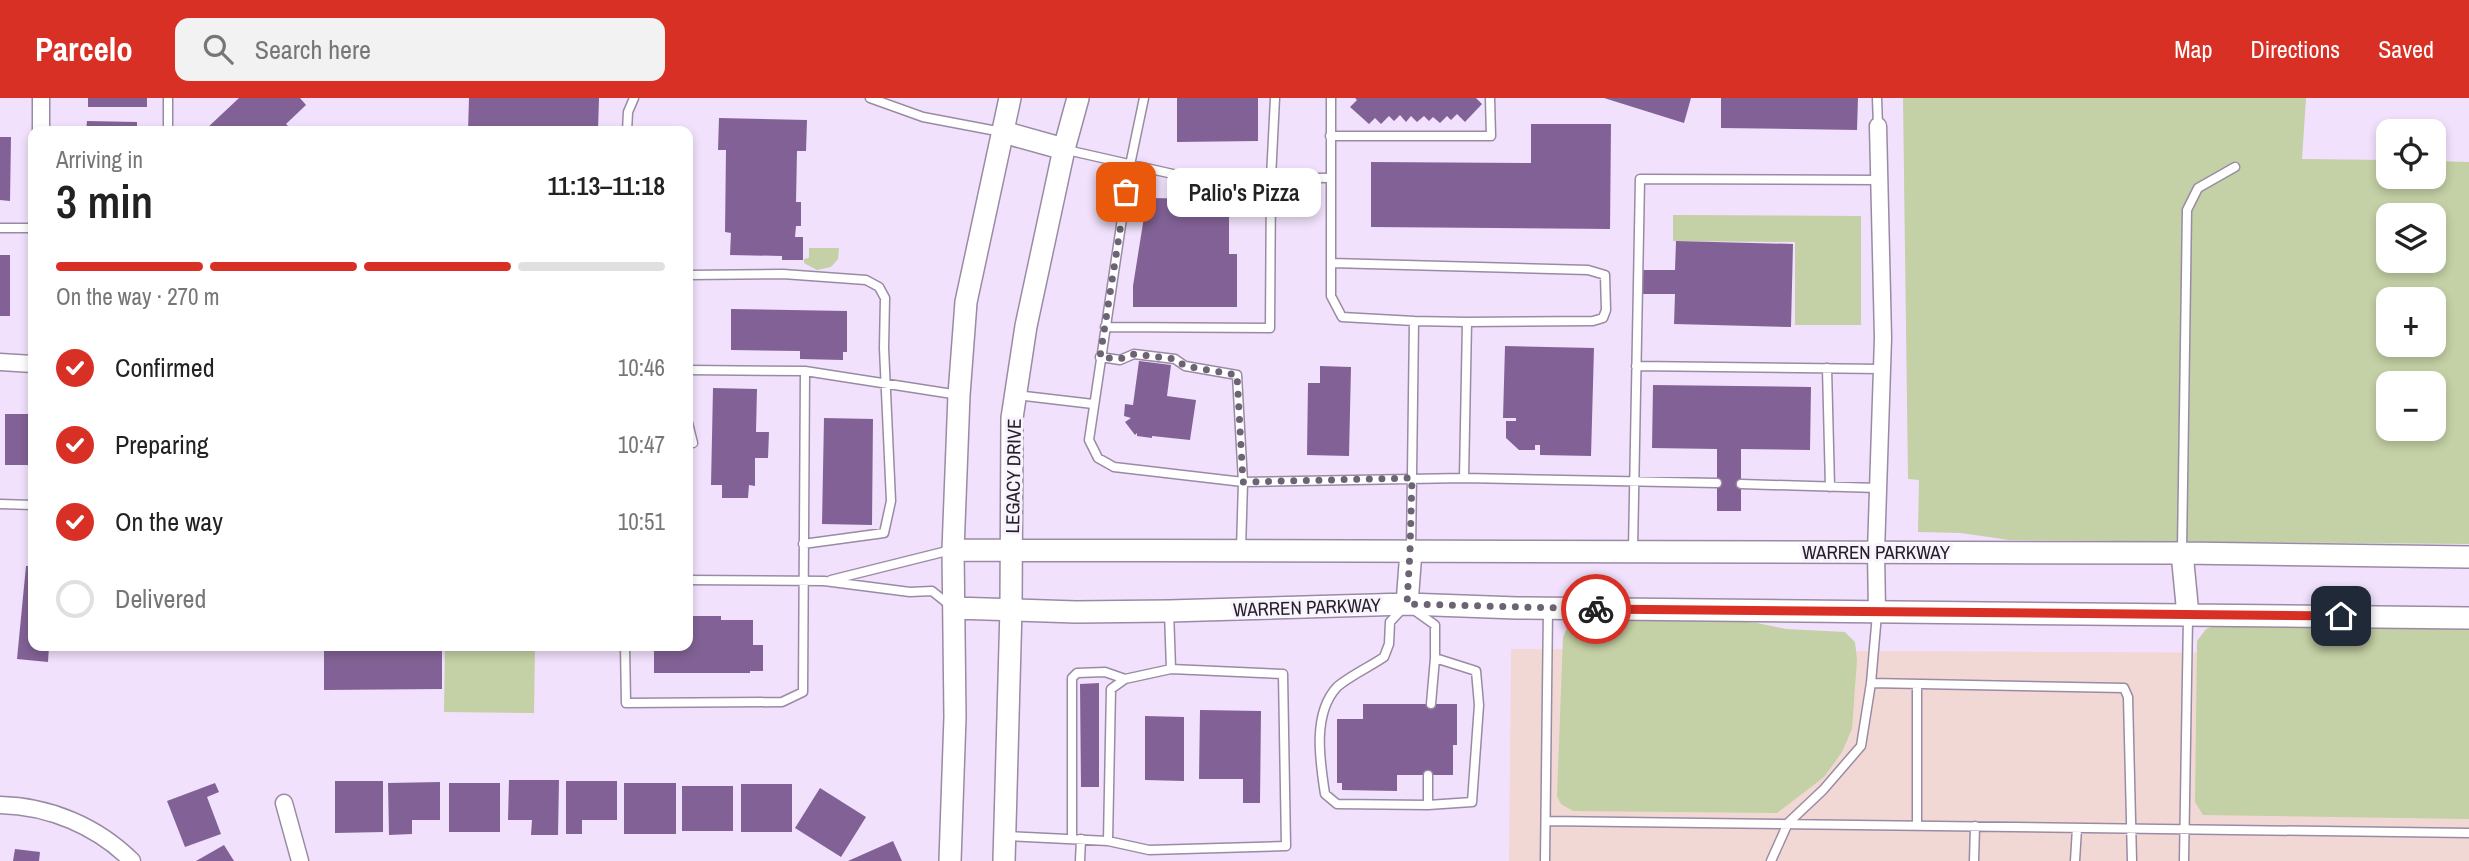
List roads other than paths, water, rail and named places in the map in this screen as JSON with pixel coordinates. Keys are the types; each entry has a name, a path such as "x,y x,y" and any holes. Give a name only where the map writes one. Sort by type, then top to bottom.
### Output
{"main road":[{"path":"950,861 955,717 953,550 959,395 966,302 1010,98"},
{"name":"LEGACY DRIVE","path":"1004,861 1011,609 1012,418 1026,326 1064,149 1078,98"},
{"path":"1003,132 1064,149"},
{"name":"WARREN PARKWAY","path":"953,550 2182,553 2469,557"},
{"path":"1407,604 1410,551"},
{"path":"2182,553 2188,615"},
{"name":"WARREN PARKWAY","path":"954,608 1076,612 1407,604 1548,608 2469,618"}],"street":[{"path":"41,98 41,126"},
{"path":"1877,611 1881,369 1878,126"},
{"path":"0,362 28,364"},
{"path":"284,803 300,861"},
{"path":"0,805 39,809 75,822 102,836 132,861"}],"lane":[{"path":"168,98 168,126"},
{"path":"627,126 628,111 634,98"},
{"path":"870,98 923,117 1003,132"},
{"path":"1144,98 1130,165 1088,431 1095,455 1107,464 1243,482 1464,478 1717,483"},
{"path":"1105,327 1270,328 1271,178 1275,98"},
{"path":"1331,98 1330,136 1331,296 1342,317 1414,321 1593,321 1604,318 1606,310 1605,275 1588,270 1331,263"},
{"path":"1330,136 1491,135 1490,98"},
{"path":"1877,98 1878,126"},
{"path":"1064,149 1186,177 1331,178"},
{"path":"2182,553 2187,210 2198,188 2235,167"},
{"path":"1633,551 1640,179 1879,180"},
{"path":"0,228 28,228"},
{"path":"693,275 783,274 866,280 879,287 885,298 891,501 884,533 803,544"},
{"path":"1410,551 1414,321"},
{"path":"1464,478 1467,321"},
{"path":"1100,357 1120,359 1134,354 1175,359 1185,366 1237,375 1243,482 1241,549"},
{"path":"1636,366 1881,369"},
{"path":"1827,368 1830,487"},
{"path":"693,370 805,371 959,395"},
{"path":"625,651 626,703 782,702 803,692 805,371"},
{"path":"1015,395 1093,404"},
{"path":"1741,484 1878,488"},
{"path":"0,504 28,505"},
{"name":"WARREN PARKWAY","path":"824,581 953,550"},
{"name":"WARREN PARKWAY","path":"693,580 824,581 910,592 932,592 954,608"},
{"path":"1431,704 1435,625 1407,604 1390,622 1389,644 1384,657 1339,685 1327,701 1321,729 1321,766 1325,794 1337,804 1428,805 1472,802 1479,705 1476,671 1435,658"},
{"path":"1545,861 1548,608"},
{"path":"1169,611 1171,669"},
{"path":"1771,861 1788,823 1823,790 1861,746 1871,683 1877,611"},
{"path":"2184,861 2188,615"},
{"path":"1005,836 1108,841 1149,850 1286,846 1283,674 1171,669 1125,679 1111,689 1108,841"},
{"path":"1080,861 1076,839 1072,678 1077,673 1105,672 1125,679"},
{"path":"1871,683 2124,688 2128,696 2132,861"},
{"path":"1917,684 1917,825"},
{"path":"1428,775 1428,805"},
{"path":"1546,821 2469,833"},
{"path":"1974,861 1975,826"},
{"path":"2075,861 2077,828"}],"place":[{"name":"Palio's Pizza","path":"1126,192"}]}
